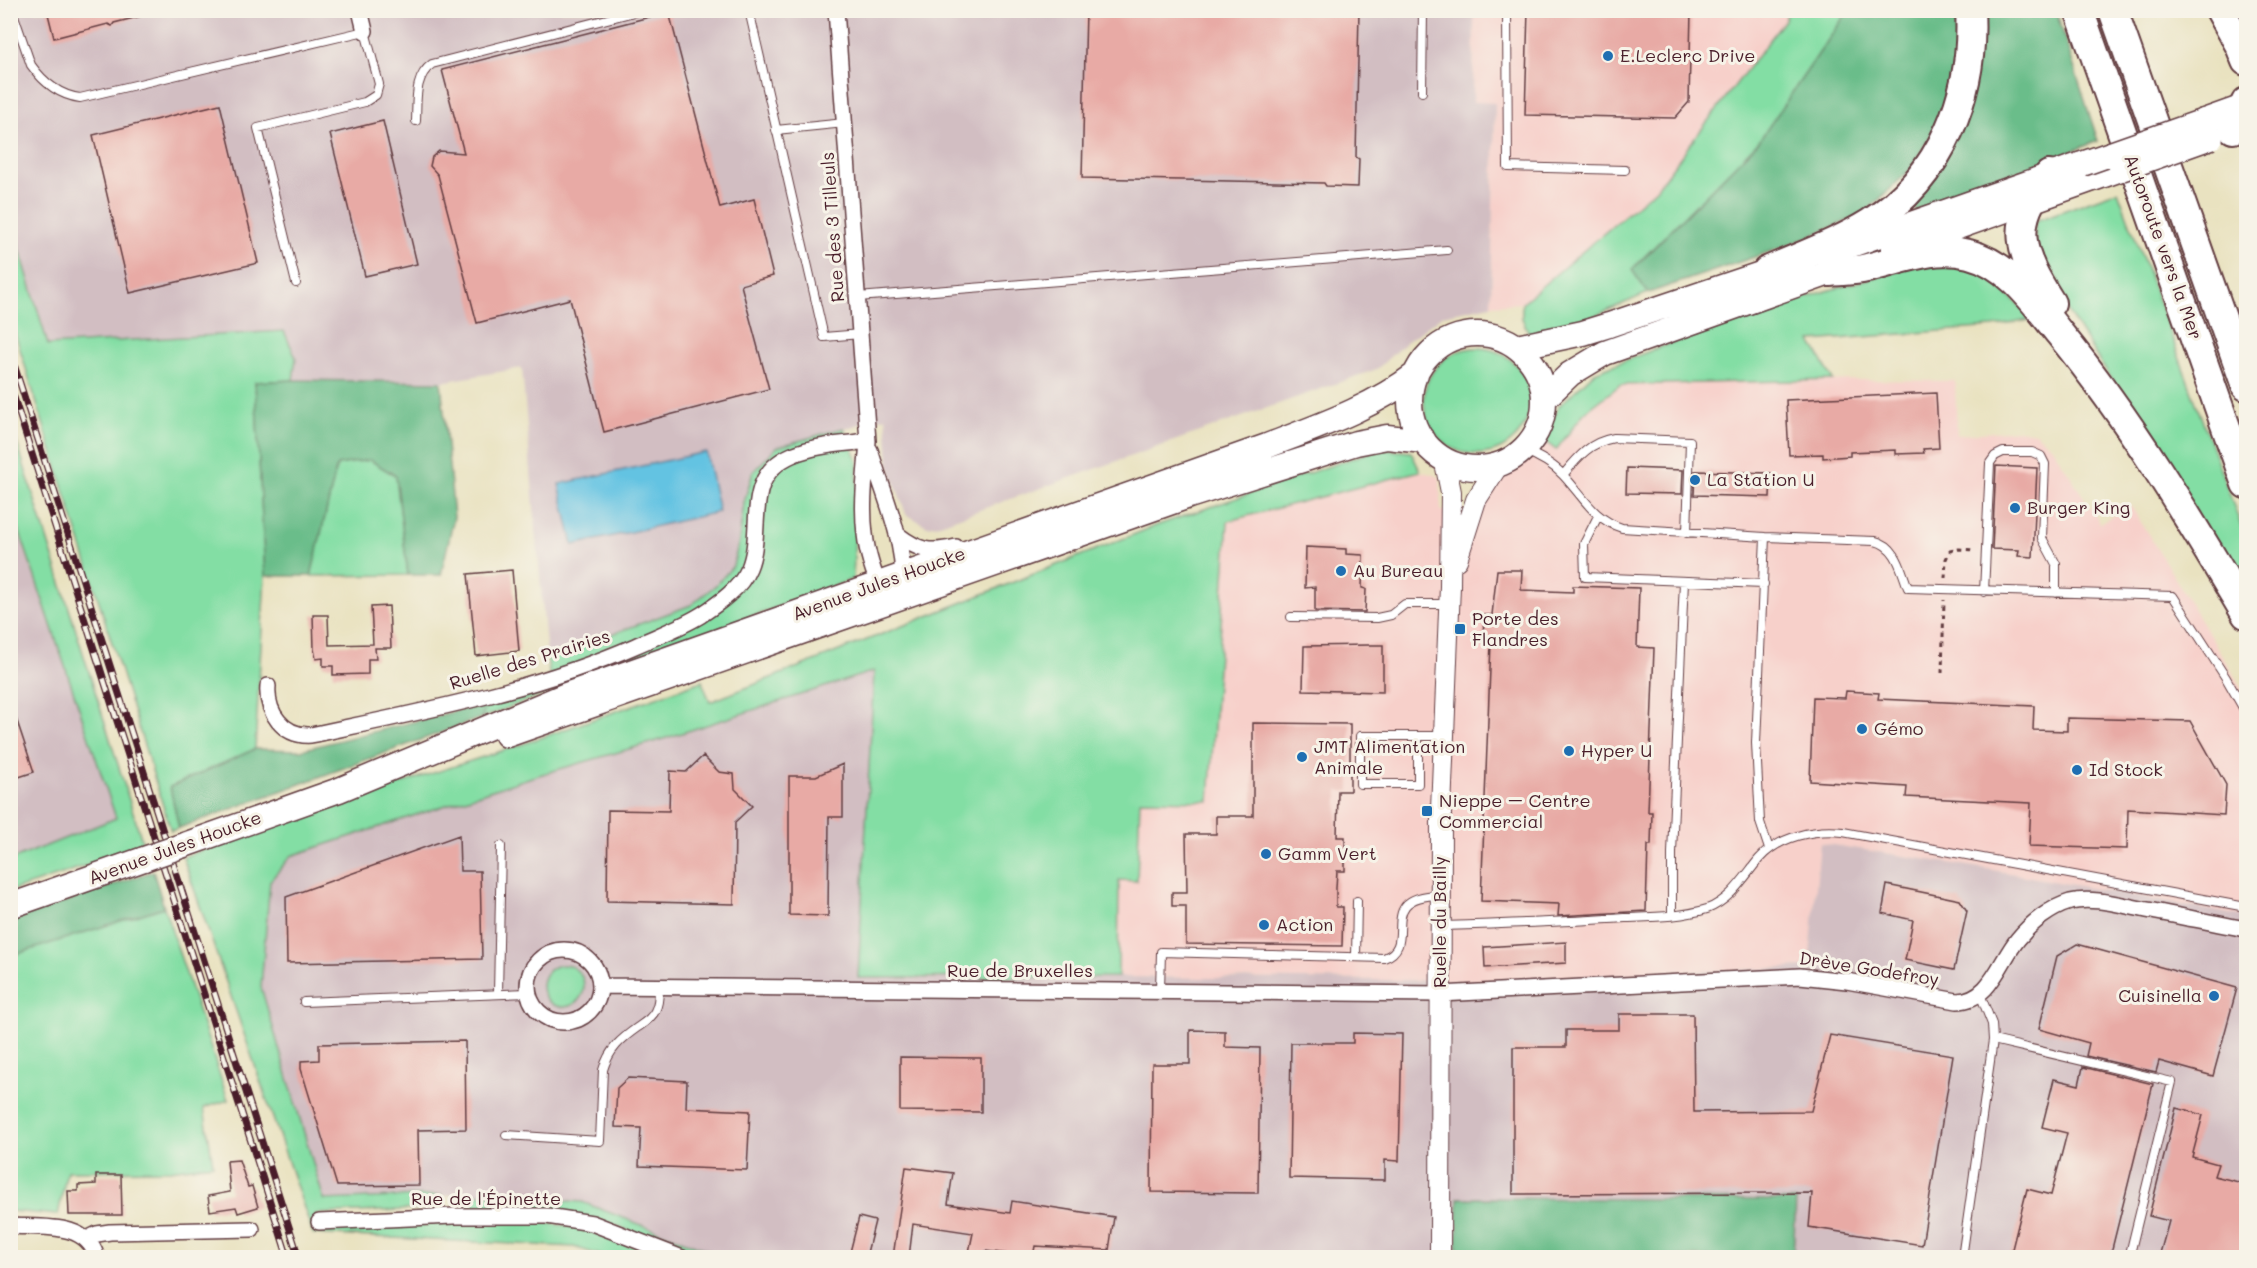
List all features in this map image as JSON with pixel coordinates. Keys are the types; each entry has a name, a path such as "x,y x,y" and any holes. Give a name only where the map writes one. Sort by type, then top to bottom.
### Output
{"highway":[{"path":"1767,272 1843,238 1870,223 1896,204 1928,169 1949,131 1964,90 1970,43 1970,10"},
{"name":"Autoroute vers la Mer","path":"2079,10 2247,484"},
{"path":"2113,10 2247,386"},
{"path":"2220,10 2244,52"},
{"path":"2049,176 2038,188 2031,201 2023,227 2025,256 2036,279 2097,379 2179,502 2247,614"},
{"path":"1830,272 1868,268 1931,251 1956,251 1982,259 2001,270 2020,287 2097,379"}],"main road":[{"path":"1544,399 1570,374 1605,353 2031,201 2085,172 2233,118"},
{"path":"1517,347 1609,325 1862,242 2049,176 2085,172"},
{"path":"1490,335 1517,347 1537,370 1544,399 1539,427 1523,450 1499,464 1474,468 1458,465 1443,458 1424,441 1415,425 1411,408 1411,391 1416,374 1434,350 1460,336 1490,335"},
{"name":"Avenue Jules Houcke","path":"10,906 339,790 444,758 892,590 1043,526 1335,420 1388,394 1416,374"},
{"name":"Avenue Jules Houcke","path":"892,590 1325,452 1388,437 1424,441"}],"street":[{"path":"360,10 366,31"},
{"name":"Rue des 3 Tilleuls","path":"836,10 868,441 864,532 870,559 892,590"},
{"name":"Rue des 3 Tilleuls","path":"868,441 898,535 892,590"},
{"name":"Ruelle des Prairies","path":"268,686 269,704 276,719 289,731 304,736 483,697 569,672 616,654 690,621 725,597 740,583 750,566 758,496 765,479 777,464 804,450 868,441"},
{"name":"Ruelle du Bailly","path":"1440,1257 1440,895 1451,492 1443,458"},
{"name":"Ruelle du Bailly","path":"1449,595 1472,510 1499,464"},
{"path":"898,535 918,548 935,551 1012,531 1043,526"},
{"path":"1980,994 2026,930 2044,915 2079,900 2104,902 2247,929"},
{"path":"557,950 578,952 590,960 598,972 601,986 598,999 591,1010 580,1018 567,1022 554,1021 542,1015 533,1005 528,993 528,978 533,965 544,955 557,950"},
{"name":"Drève Godefroy","path":"1440,994 1784,976 1832,979 1949,1001 1965,1001 1980,994"},
{"name":"Rue de Bruxelles","path":"601,986 1440,994"},
{"name":"Rue de l'Épinette","path":"319,1222 454,1216 547,1216 592,1223 682,1257"},
{"path":"10,1226 68,1230 87,1239 97,1257"},
{"path":"87,1239 110,1232 252,1229"}],"lane":[{"path":"12,10 31,65 43,80 62,93 80,98 366,31 379,84 376,95 366,102 258,128 296,283"},
{"path":"416,121 419,79 424,70 432,64 642,10"},
{"path":"748,10 824,337 861,334"},
{"path":"1422,92 1423,10"},
{"path":"1508,10 1508,167 1625,170"},
{"path":"776,130 845,123"},
{"path":"858,297 1447,250"},
{"path":"1563,475 1587,448 1604,440 1614,438 1690,441 1687,533"},
{"path":"1523,450 1547,462 1563,475 1598,516 1612,525 1623,528 1880,542 1889,547 1895,556 1908,588 2173,596 2247,713"},
{"path":"1984,592 1990,463 1995,456 2003,452 2032,452 2041,456 2046,469 2042,538 2056,564 2056,593"},
{"path":"1598,516 1584,544 1585,577 1764,584"},
{"path":"1765,537 1756,743 1760,822 1770,849"},
{"path":"1672,915 1672,853 1684,581"},
{"path":"1292,617 1377,618 1391,615 1405,604 1449,595"},
{"path":"1418,736 1418,784 1360,784 1360,736 1418,736 1443,736"},
{"path":"1440,926 1672,915 1700,911 1717,904 1732,892 1770,849 1810,832 1832,831 2247,907"},
{"path":"498,993 501,846"},
{"path":"1160,990 1161,952 1384,958 1390,956 1400,942 1401,916 1408,903 1418,896 1440,895"},
{"path":"1356,957 1357,901"},
{"path":"506,1135 600,1141 605,1060 623,1037 653,1015 658,1004 659,988"},
{"path":"304,1002 528,993"},
{"path":"1962,1257 1993,1040 1992,1024 1980,994"},
{"path":"1993,1040 2172,1082 2129,1257"}],"shaded area":[{"path":"11,11 1474,11 1473,102 1495,103 1491,305 1443,315 1406,342 1377,369 940,524 927,526 906,514 889,467 886,417 777,447 739,541 733,566 716,585 691,605 547,658 522,368 441,382 293,380 296,358 284,331 48,345 11,216"},
{"path":"1474,11 1788,11 1785,20 1656,189 1522,303 1491,305 1495,103 1473,103"},
{"path":"1860,380 1955,381 1957,435 2018,430 2035,433 2052,447 2100,523 2131,506 2246,695 2246,917 1987,869 1820,843 1809,967 1463,981 1118,977 1119,880 1137,880 1140,799 1209,800 1228,521 1420,471 1440,477 1441,511 1480,510 1502,478 1525,460 1543,440 1556,449 1584,413 1620,385"},
{"path":"10,506 116,818 11,860 10,860"},
{"path":"874,671 858,978 1118,977 1463,981 1809,967 1820,843 1987,869 2246,917 2246,1257 725,1257 582,1202 475,1194 324,1201 261,987 270,881 291,856 532,777 657,741"}],"green space":[{"path":"1788,11 1848,11 1759,141 1632,269 1648,293 1574,325 1530,336 1522,318 1522,303 1656,189 1785,20"},
{"path":"1848,11 1955,11 1956,50 1952,81 1943,115 1911,169 1864,214 1784,247 1648,293 1632,270 1759,141"},
{"path":"1980,11 2056,11 2098,141 1916,211 1911,203"},
{"path":"2118,191 2246,539 2246,600 2182,489 2062,303 2035,248 2035,221"},
{"path":"10,216 48,345 284,331 296,358 293,380 255,382 265,576 255,749 170,787 179,828 171,831 11,321"},
{"path":"1933,260 1984,273 2034,319 1993,327 1811,341 1833,380 1620,385 1584,413 1556,450 1543,440 1559,406 1595,372 1671,343 1820,293"},
{"path":"1477,348 1497,352 1514,364 1526,381 1530,401 1526,421 1514,438 1497,450 1477,454 1457,450 1440,438 1428,421 1424,401 1428,381 1440,364 1457,352"},
{"path":"293,380 441,382 454,517 441,575 408,575 396,476 370,460 337,465 311,576 265,576 255,382"},
{"path":"11,424 143,844 133,850 11,891 11,860 116,818 11,506"},
{"path":"844,428 858,462 853,579 481,718 488,703 551,685 547,658 691,605 716,585 733,566 744,502 753,472 777,447"},
{"path":"1379,449 1411,452 1420,471 1228,521 1209,801 1140,800 1137,881 1119,880 1118,977 858,978 874,671 657,741 532,777 291,856 270,881 261,987 324,1200 442,1195 443,1202 437,1207 423,1209 315,1214 319,1228 524,1221 580,1227 662,1257 606,1257 574,1247 313,1234 183,857 288,820 523,744 702,681 710,702 1158,525"},
{"path":"370,460 396,476 408,575 311,576 337,465"},
{"path":"488,703 481,718 179,828 170,787 255,749 301,750"},
{"path":"153,871 164,907 11,956 11,921"},
{"path":"164,907 228,1100 204,1108 213,1164 170,1170 67,1171 58,1215 11,1211 10,956"},
{"path":"563,965 571,966 578,971 583,978 583,994 578,1001 571,1006 563,1007 555,1006 548,1001 543,994 542,986 543,978 548,971 555,966"},
{"path":"475,1194 582,1202 725,1257 696,1257 617,1226 540,1209 464,1208 460,1195"},
{"path":"1458,1198 1796,1200 1793,1257 1457,1257"}],"water":[{"path":"706,452 719,512 573,545 559,484"}],"building":[{"path":"47,10 141,10 142,16 114,23 112,26 108,24 54,38"},
{"path":"1086,10 1359,10 1356,157 1359,159 1358,187 1326,186 1324,183 1082,178"},
{"name":"E.Leclerc Drive","path":"1528,10 1691,10 1689,102 1675,118 1525,115"},
{"path":"669,12 720,208 754,199 773,276 741,285 769,389 604,432 570,299 477,323 438,175 430,166 432,157 439,151 464,153 442,70"},
{"path":"220,104 258,263 130,293 93,135"},
{"path":"383,121 417,264 365,276 330,134"},
{"path":"1936,393 1939,448 1923,449 1924,453 1896,454 1896,450 1850,452 1850,456 1823,458 1823,454 1789,455 1786,400"},
{"name":"Burger King","path":"1996,466 2037,468 2033,557 2018,556 2019,550 1992,549"},
{"path":"1627,468 1683,470 1682,494 1626,493"},
{"path":"1695,471 1771,473 1770,497 1694,495"},
{"name":"Au Bureau","path":"1306,547 1346,549 1346,554 1363,555 1362,588 1366,589 1365,612 1315,611 1315,587 1305,588"},
{"path":"512,570 519,651 476,656 468,574"},
{"name":"Hyper U","path":"1497,570 1522,570 1521,590 1573,592 1573,586 1639,588 1637,647 1654,648 1648,812 1652,812 1651,845 1648,845 1646,911 1558,916 1559,904 1481,901 1491,643 1483,642 1484,615 1492,615"},
{"path":"389,606 391,648 375,648 376,659 368,659 368,674 333,675 333,666 323,666 323,658 316,659 313,615 328,615 329,645 373,644 371,607"},
{"path":"1383,645 1383,692 1303,690 1304,646"},
{"path":"1846,691 1879,693 1878,699 2034,706 2033,730 2067,731 2067,718 2190,721 2226,785 2224,815 2128,809 2127,849 2029,846 2031,803 1906,797 1907,787 1810,781 1813,697 1845,698"},
{"path":"10,709 13,709 34,772 10,780"},
{"path":"1253,723 1350,724 1350,791 1338,791 1337,837 1345,837 1345,871 1337,871 1336,888 1336,907 1343,907 1342,946 1186,944 1186,906 1172,906 1172,892 1187,892 1186,834 1216,834 1216,816 1253,816"},
{"path":"703,756 719,772 734,774 735,789 752,806 735,822 734,904 607,901 608,810 669,811 670,771 686,772"},
{"path":"843,764 843,817 829,817 828,916 789,915 789,776 816,776"},
{"path":"459,835 460,871 480,871 482,959 287,963 286,897"},
{"path":"1887,885 1960,900 1967,911 1954,970 1905,960 1913,920 1882,913"},
{"path":"1566,942 1566,963 1485,968 1484,947"},
{"path":"2077,944 2237,988 2213,1076 2159,1061 2156,1072 2086,1056 2089,1043 2039,1029 2057,956"},
{"path":"1619,1014 1693,1014 1694,1112 1811,1111 1830,1035 1953,1055 1922,1245 1809,1227 1812,1193 1513,1194 1513,1047 1566,1047 1566,1030 1619,1030"},
{"path":"1190,1030 1225,1031 1225,1047 1260,1048 1258,1193 1151,1192 1152,1064 1190,1064"},
{"path":"1353,1033 1402,1034 1399,1161 1385,1160 1385,1180 1289,1178 1291,1043 1353,1043"},
{"path":"465,1041 466,1129 418,1130 419,1185 337,1186 301,1069 301,1061 319,1060 319,1044"},
{"path":"900,1057 981,1058 981,1112 900,1111"},
{"path":"2083,1067 2153,1084 2110,1257 2010,1257 2027,1189 2051,1195 2067,1133 2042,1127 2054,1079 2079,1085"},
{"path":"628,1078 687,1081 686,1108 750,1111 747,1170 639,1166 641,1128 615,1127 617,1088"},
{"path":"2176,1108 2203,1115 2192,1157 2218,1164 2214,1176 2247,1184 2247,1257 2159,1257 2169,1221 2149,1216"},
{"path":"239,1160 248,1187 252,1186 258,1207 238,1213 236,1207 210,1211 208,1196 230,1192 227,1161"},
{"path":"906,1167 953,1173 948,1204 1010,1213 1012,1201 1114,1217 1109,1250 1035,1246 1033,1257 986,1251 985,1257 968,1257 973,1233 913,1224 909,1257 893,1257"},
{"path":"96,1175 121,1175 122,1215 69,1215 68,1191 78,1191 78,1185 96,1184"},
{"path":"859,1217 875,1221 866,1257 849,1256"}],"railway":[{"path":"10,352 299,1258"},
{"path":"10,385 288,1258"}],"place":[{"name":"E.Leclerc Drive","path":"1608,56"},
{"name":"La Station U","path":"1695,480"},
{"name":"Burger King","path":"2015,508"},
{"name":"Au Bureau","path":"1341,571"},
{"name":"Porte des Flandres","path":"1460,629"},
{"name":"Gémo","path":"1862,729"},
{"name":"Hyper U","path":"1569,751"},
{"name":"JMT Alimentation Animale","path":"1302,757"},
{"name":"Id Stock","path":"2077,770"},
{"name":"Nieppe – Centre Commercial","path":"1427,811"},
{"name":"Gamm Vert","path":"1266,854"},
{"name":"Action","path":"1264,925"},
{"name":"Cuisinella","path":"2214,996"}]}
